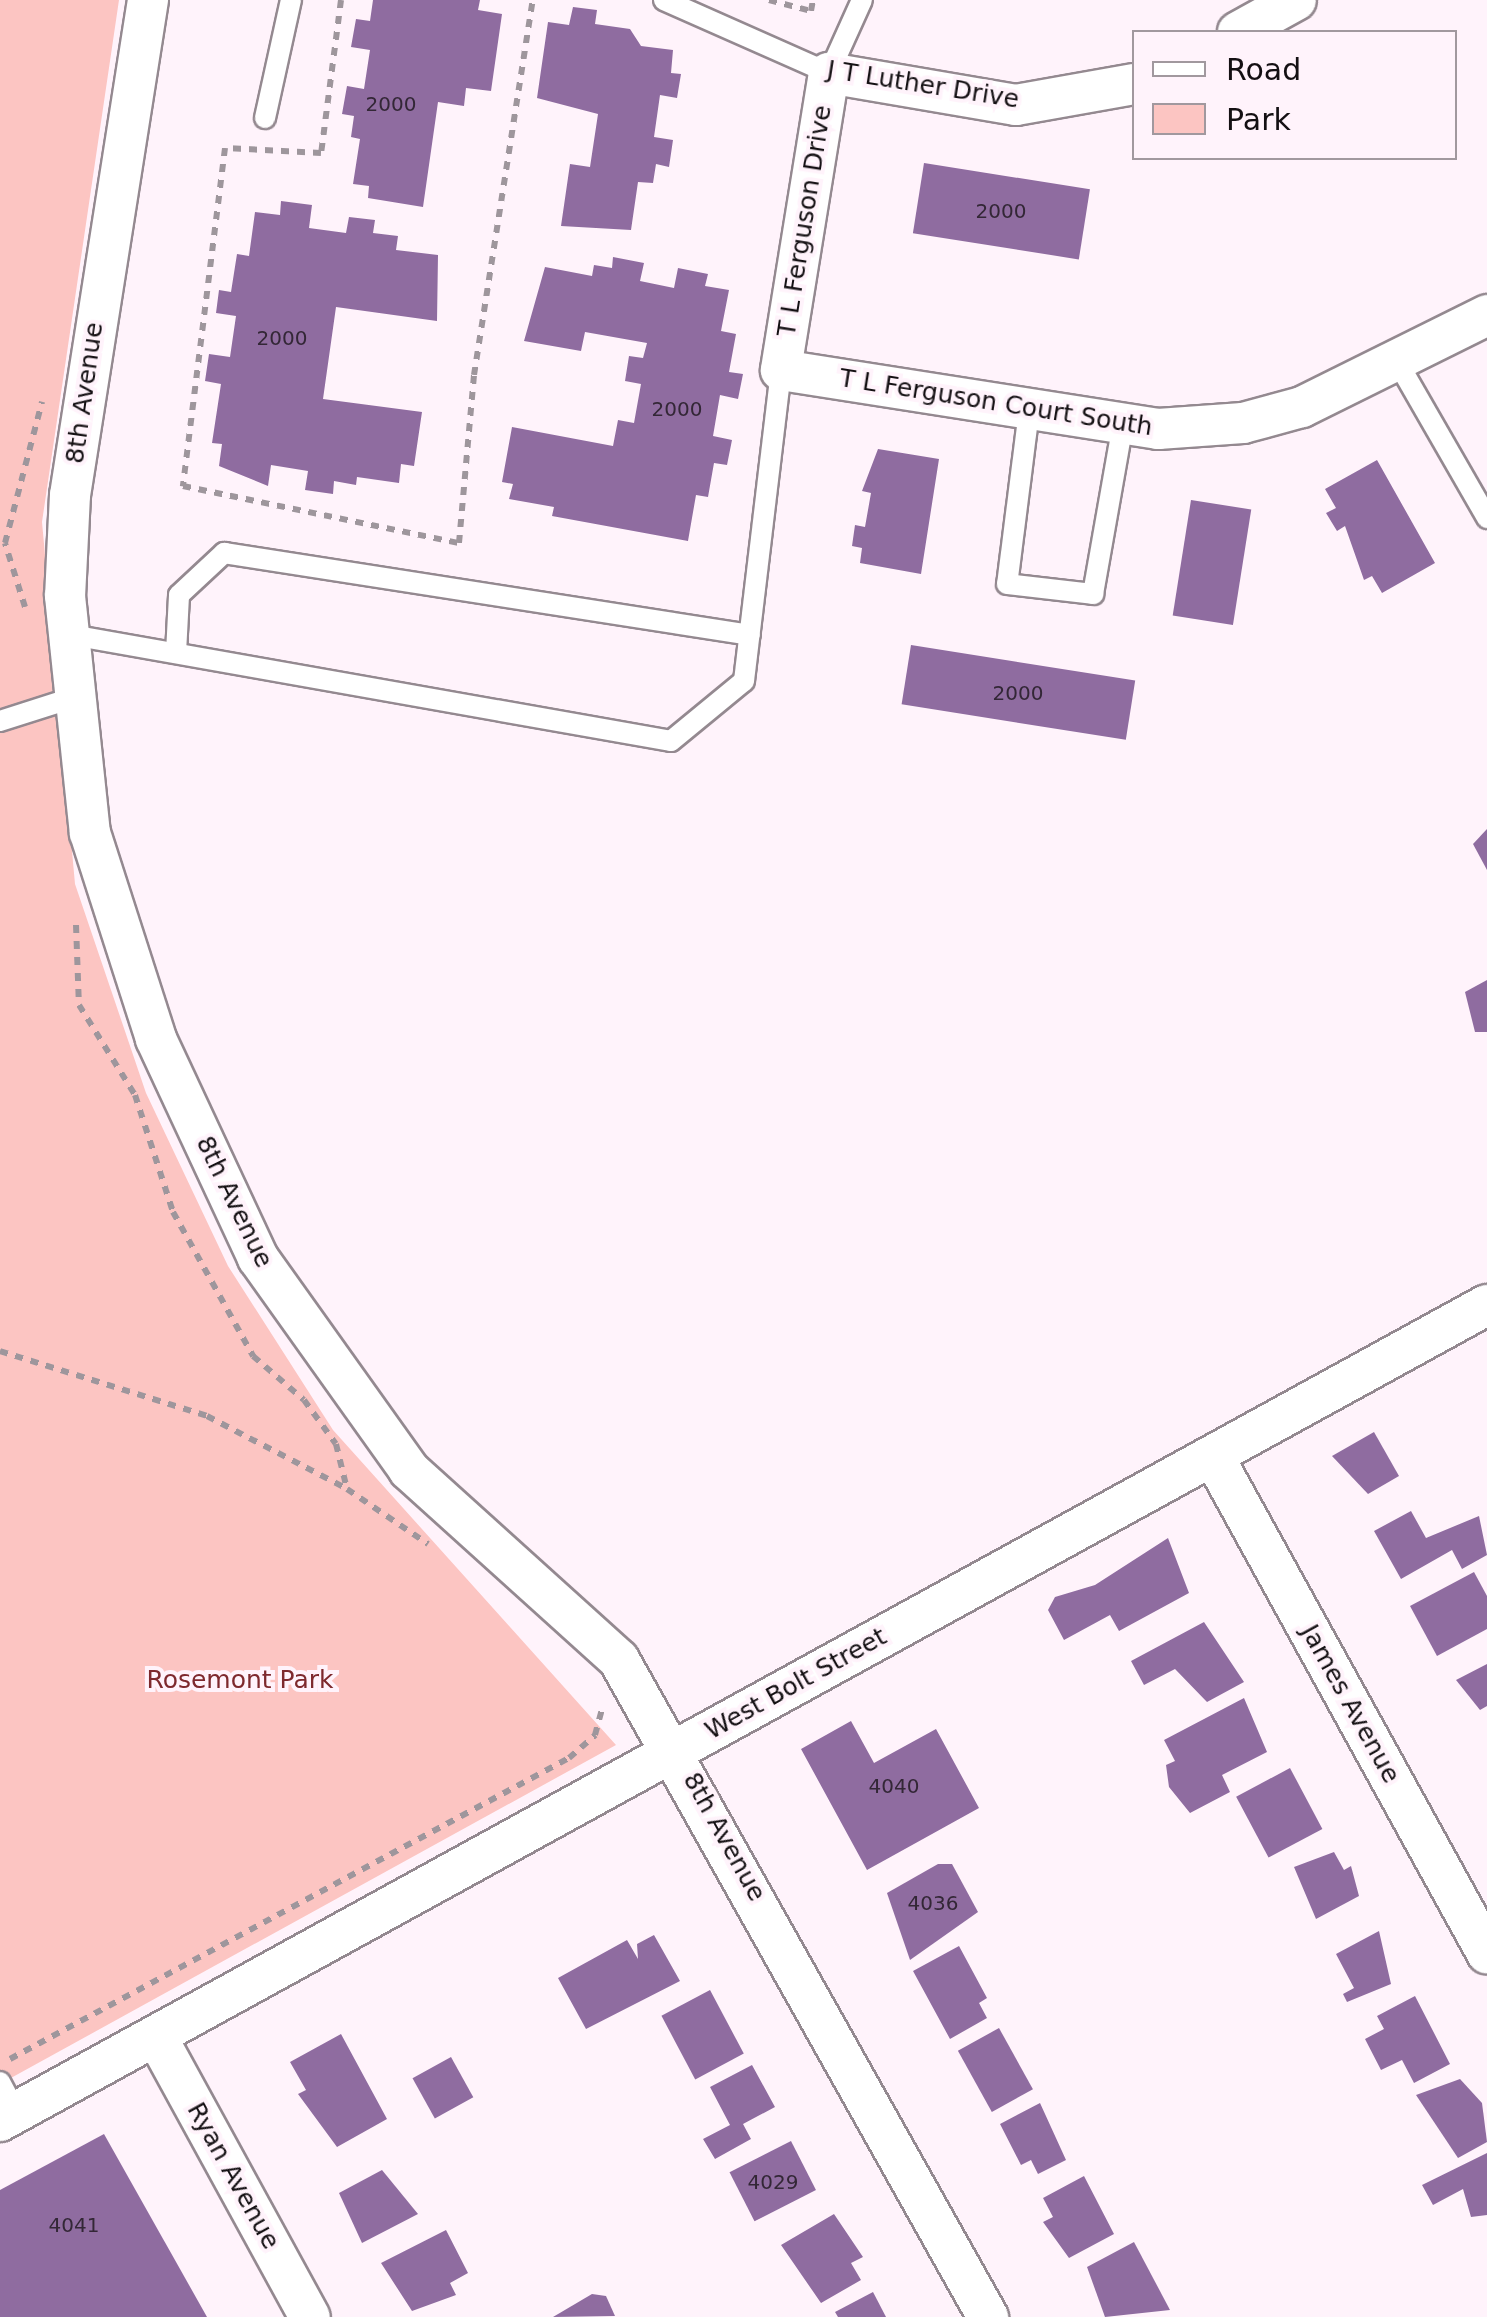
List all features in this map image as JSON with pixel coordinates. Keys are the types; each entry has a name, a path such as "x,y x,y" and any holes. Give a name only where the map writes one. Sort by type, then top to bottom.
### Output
{"street":[{"name":"8th Avenue","path":"148,0 70,495 66,634 69,699 90,833 156,1040 258,1258 409,1470 618,1694 676,1750 988,2317"},
{"path":"1242,30 1296,0"},
{"name":"J T Luther Drive","path":"829,73 1016,105 1132,84"},
{"name":"T L Ferguson Drive","path":"781,370 829,73"},
{"name":"T L Ferguson Court South","path":"781,370 1124,424 1244,424 1398,363 1487,315"},
{"name":"West Bolt Street","path":"5,2105 156,2036 1487,1305"},
{"name":"James Avenue","path":"1212,1456 1487,1953"},
{"name":"Ryan Avenue","path":"156,2036 310,2317"}],"lane":[{"path":"264,118 291,0"},
{"name":"J T Luther Drive","path":"664,0 829,73"},
{"path":"829,73 862,0"},
{"path":"1398,363 1487,518"},
{"path":"66,634 671,741 744,681 781,370"},
{"path":"1029,411 1007,584 1093,594 1124,424"},
{"path":"176,653 180,595 224,553 750,635"},
{"path":"0,720 69,699"}],"path":[{"path":"341,0 321,153 224,148 183,486 459,543 474,376 533,0"},
{"path":"769,0 811,10 813,0"},
{"path":"0,555 5,544"},
{"path":"0,1351 207,1416 348,1489 444,1556"},
{"path":"0,2064 569,1758 595,1736 618,1694 592,1691"}],"green space":[{"name":"Rosemont Park","path":"0,0 119,0 42,522 75,884 146,1093 228,1266 333,1430 616,1745 0,2084"}],"building":[{"path":"373,0 480,0 478,10 502,14 491,91 466,88 464,106 438,102 423,207 368,198 369,186 353,184 360,139 351,137 354,116 342,114 347,86 364,89 370,50 351,47 356,19 370,21"},
{"path":"573,7 597,10 595,24 630,29 641,46 673,50 671,73 681,74 677,98 660,95 654,137 673,140 669,167 656,164 653,183 638,182 631,230 561,226 570,164 590,167 598,114 537,98 548,22 569,25"},
{"path":"924,163 1090,189 1079,259 913,233"},
{"path":"281,201 312,205 309,228 346,233 349,217 375,220 373,233 398,236 396,250 438,255 437,321 336,307 323,399 422,412 414,466 401,464 399,483 357,477 356,485 334,481 333,494 305,490 308,471 271,465 268,486 219,466 222,444 212,443 221,384 205,381 209,354 230,357 236,316 216,313 219,290 231,292 237,254 249,256 255,212 280,215"},
{"path":"613,257 644,263 640,281 674,288 678,268 708,274 705,286 729,290 721,331 736,334 729,372 743,374 738,399 720,395 713,436 732,440 727,465 714,463 708,497 696,495 688,541 552,516 554,507 509,499 513,484 502,482 512,427 613,446 618,420 634,423 641,384 625,381 629,356 643,358 647,343 585,332 581,351 524,341 545,267 592,276 594,265 612,268"},
{"path":"878,449 939,459 921,574 860,563 862,548 852,546 855,525 865,527 871,493 862,491"},
{"path":"1377,460 1435,563 1382,593 1372,576 1364,580 1345,526 1337,531 1326,513 1336,508 1325,489"},
{"path":"1191,500 1251,510 1233,625 1173,616"},
{"path":"911,645 1135,681 1126,740 902,704"},
{"path":"1487,829 1487,870 1473,844"},
{"path":"1487,980 1487,1032 1475,1032 1465,992"},
{"path":"1374,1432 1399,1476 1368,1494 1332,1456"},
{"path":"1411,1511 1426,1538 1479,1516 1487,1555 1462,1569 1452,1550 1401,1579 1374,1531"},
{"path":"1168,1538 1189,1593 1119,1631 1110,1615 1064,1640 1048,1610 1055,1597 1095,1585"},
{"path":"1474,1572 1487,1596 1487,1629 1437,1656 1410,1606"},
{"path":"1204,1622 1244,1682 1207,1702 1175,1669 1144,1685 1131,1661"},
{"path":"1487,1664 1487,1706 1480,1710 1456,1680"},
{"path":"1244,1698 1267,1752 1222,1775 1230,1792 1190,1813 1169,1787 1166,1765 1175,1761 1164,1740"},
{"path":"851,1721 874,1763 936,1729 979,1808 867,1870 801,1749"},
{"path":"1290,1768 1322,1829 1269,1858 1236,1797"},
{"path":"1334,1852 1344,1870 1351,1866 1359,1896 1316,1919 1294,1867"},
{"path":"938,1864 952,1864 978,1912 910,1960 887,1893"},
{"path":"1379,1931 1391,1984 1347,2002 1343,1994 1354,1988 1336,1954"},
{"path":"654,1935 680,1981 586,2029 558,1978 627,1940 638,1959 637,1944"},
{"path":"959,1946 987,1998 979,2003 987,2018 950,2039 913,1971"},
{"path":"710,1990 744,2054 695,2079 661,2016"},
{"path":"1415,1996 1450,2064 1414,2083 1402,2060 1381,2070 1365,2039 1384,2029 1377,2016"},
{"path":"999,2028 1033,2089 992,2112 958,2051"},
{"path":"341,2034 387,2119 337,2147 298,2094 306,2090 290,2062"},
{"path":"451,2057 473,2097 435,2119 413,2078"},
{"path":"752,2065 775,2107 743,2124 751,2139 715,2159 703,2139 730,2125 710,2087"},
{"path":"1460,2079 1482,2103 1487,2142 1458,2158 1416,2095"},
{"path":"1040,2103 1066,2160 1038,2174 1031,2160 1021,2165 1000,2124"},
{"path":"104,2134 207,2317 0,2317 0,2190"},
{"path":"791,2141 816,2190 754,2221 730,2172"},
{"path":"1487,2153 1487,2215 1471,2217 1463,2189 1433,2205 1422,2185"},
{"path":"382,2170 418,2214 362,2243 339,2193"},
{"path":"1084,2176 1114,2234 1069,2258 1043,2222 1053,2217 1043,2198"},
{"path":"834,2214 863,2257 851,2263 861,2280 821,2303 781,2245"},
{"path":"446,2230 468,2273 450,2283 456,2295 412,2311 381,2263"},
{"path":"1134,2242 1170,2310 1105,2317 1087,2267"},
{"path":"873,2292 886,2317 838,2317 835,2312"},
{"path":"592,2294 606,2296 615,2316 553,2317"}]}
